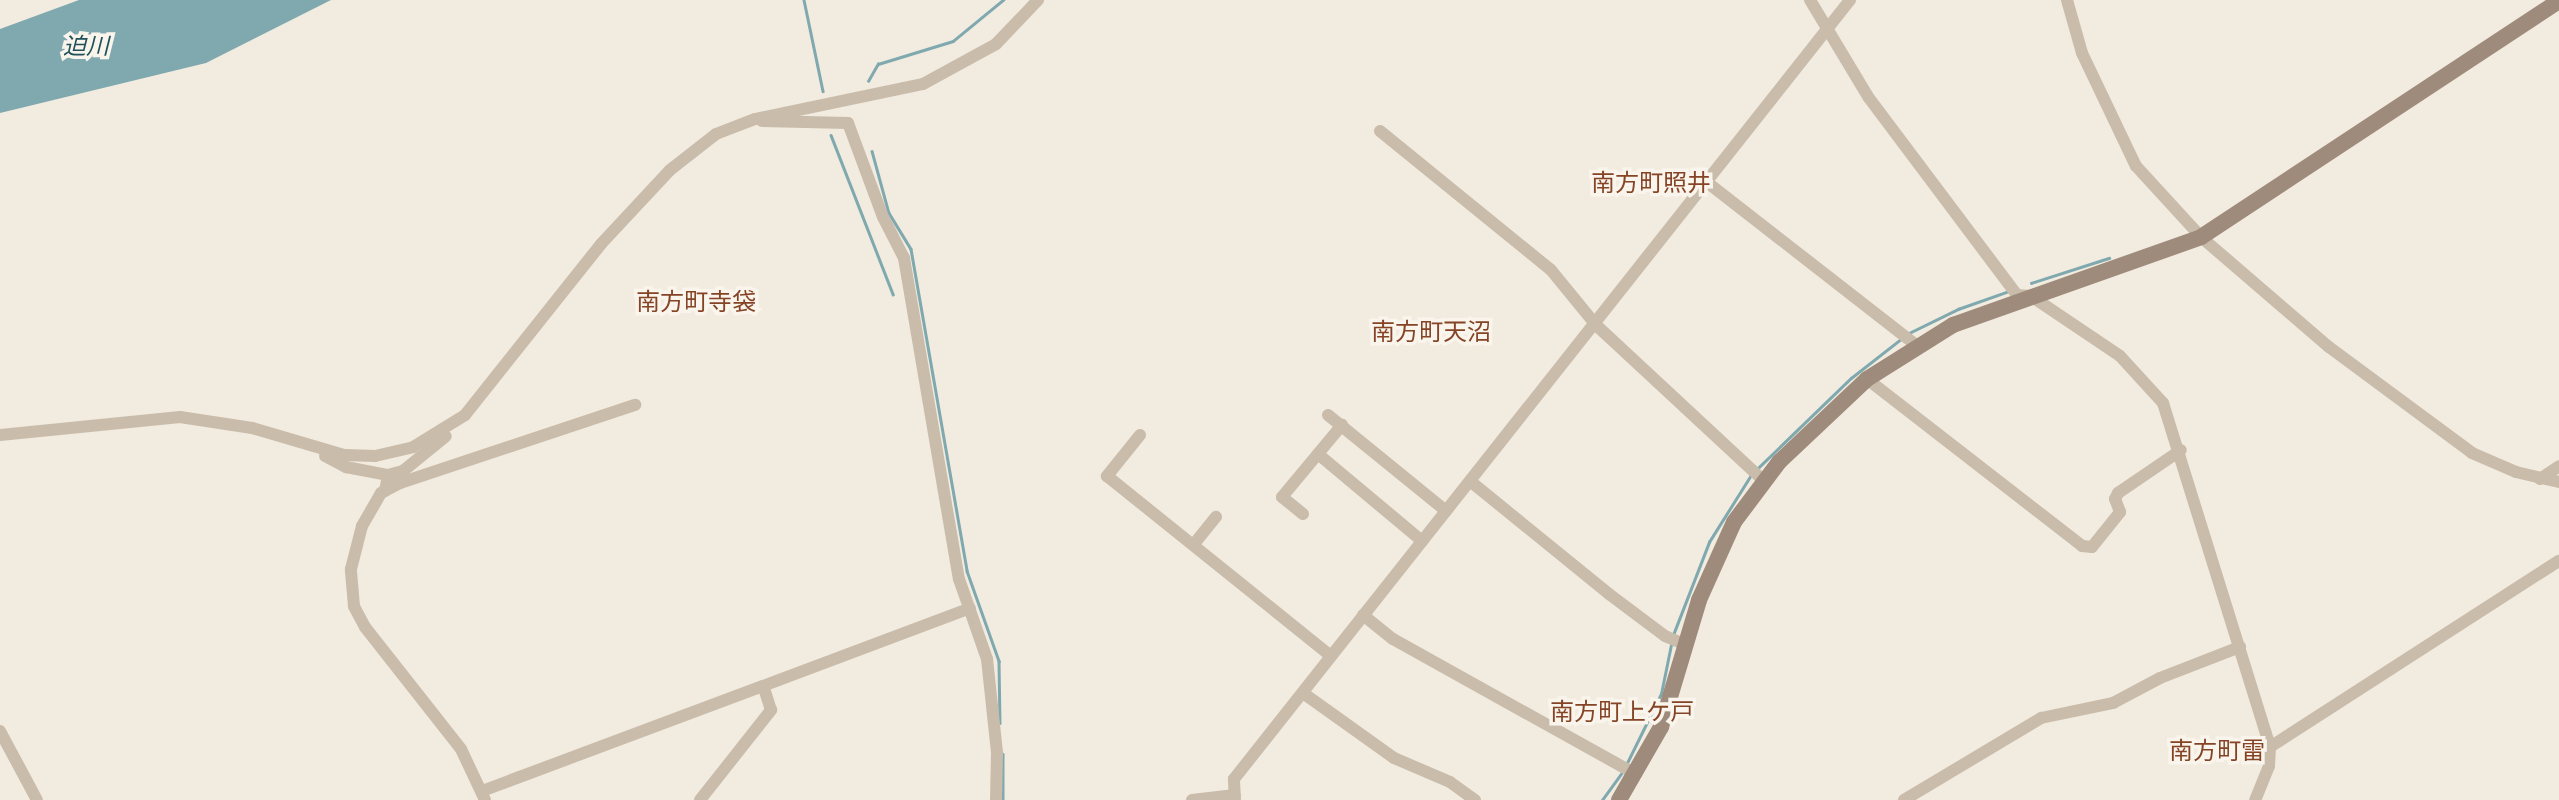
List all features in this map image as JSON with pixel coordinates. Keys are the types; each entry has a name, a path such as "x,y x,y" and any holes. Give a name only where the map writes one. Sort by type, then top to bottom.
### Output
{"street":[{"path":"313,449 346,467 388,475 403,471 428,452 465,415 574,275 670,170 716,134 755,119 936,78 996,44 1038,0"},
{"path":"1810,0 1869,98 2017,295 2031,296 2120,356 2151,386 2173,425 2270,747 2269,766 2255,800"},
{"path":"1192,800 1235,798 1234,779 1708,183 1850,0"},
{"path":"2067,0 2082,53 2136,166 2201,237 2399,401 2472,453 2540,479 2559,482"},
{"path":"1619,800 1628,769 1665,715 1677,641 1757,475 1909,339 2201,237 2559,1"},
{"path":"755,119 767,122 842,119 852,128 883,217 904,258 959,579 990,679 996,800"},
{"path":"1380,131 1551,270 1596,324 1757,475"},
{"path":"1708,183 1909,339"},
{"path":"1867,379 2082,547 2092,547 2120,512 2115,499 2118,493 2181,450"},
{"path":"635,405 385,491 370,506 362,526 351,569 354,606 365,627 461,749 484,796 763,685 970,608"},
{"path":"0,435 180,417 252,428 313,449 344,455 396,452 431,439 465,415"},
{"path":"1328,415 1446,511"},
{"path":"1303,514 1282,497 1342,425"},
{"path":"1140,435 1107,476 1331,656"},
{"path":"1318,454 1422,541"},
{"path":"2540,479 2559,466"},
{"path":"385,491 388,475"},
{"path":"1471,481 1677,641"},
{"path":"1194,544 1216,517"},
{"path":"2270,747 2559,561"},
{"path":"1363,615 1393,639 1628,769"},
{"path":"1904,800 2041,718 2113,703 2160,678 2239,647"},
{"path":"699,800 771,710 763,685"},
{"path":"1303,693 1394,758 1450,782 1475,800"},
{"path":"0,731 37,800"}],"water":[{"name":"迫川","path":"79,0 331,0 206,63 0,113 0,29"}],"waterway":[{"path":"804,0 823,91"},
{"path":"868,81 878,64 953,41 1003,0"},
{"path":"831,135 893,294"},
{"path":"872,151 889,213 911,249 967,571 999,661 1000,723"},
{"path":"2031,283 2109,258"},
{"path":"1909,333 1958,309 2009,291"},
{"path":"1758,468 1851,378 1901,339"},
{"path":"1673,635 1709,542 1751,475"},
{"path":"1626,765 1661,694 1671,645"},
{"path":"1003,754 1003,800"},
{"path":"1602,800 1623,771"}],"district":[{"name":"南方町照井","path":"1651,183"},
{"name":"南方町寺袋","path":"696,302"},
{"name":"南方町天沼","path":"1431,332"},
{"name":"南方町上ケ戸","path":"1622,712"},
{"name":"南方町雷","path":"2217,751"}]}
